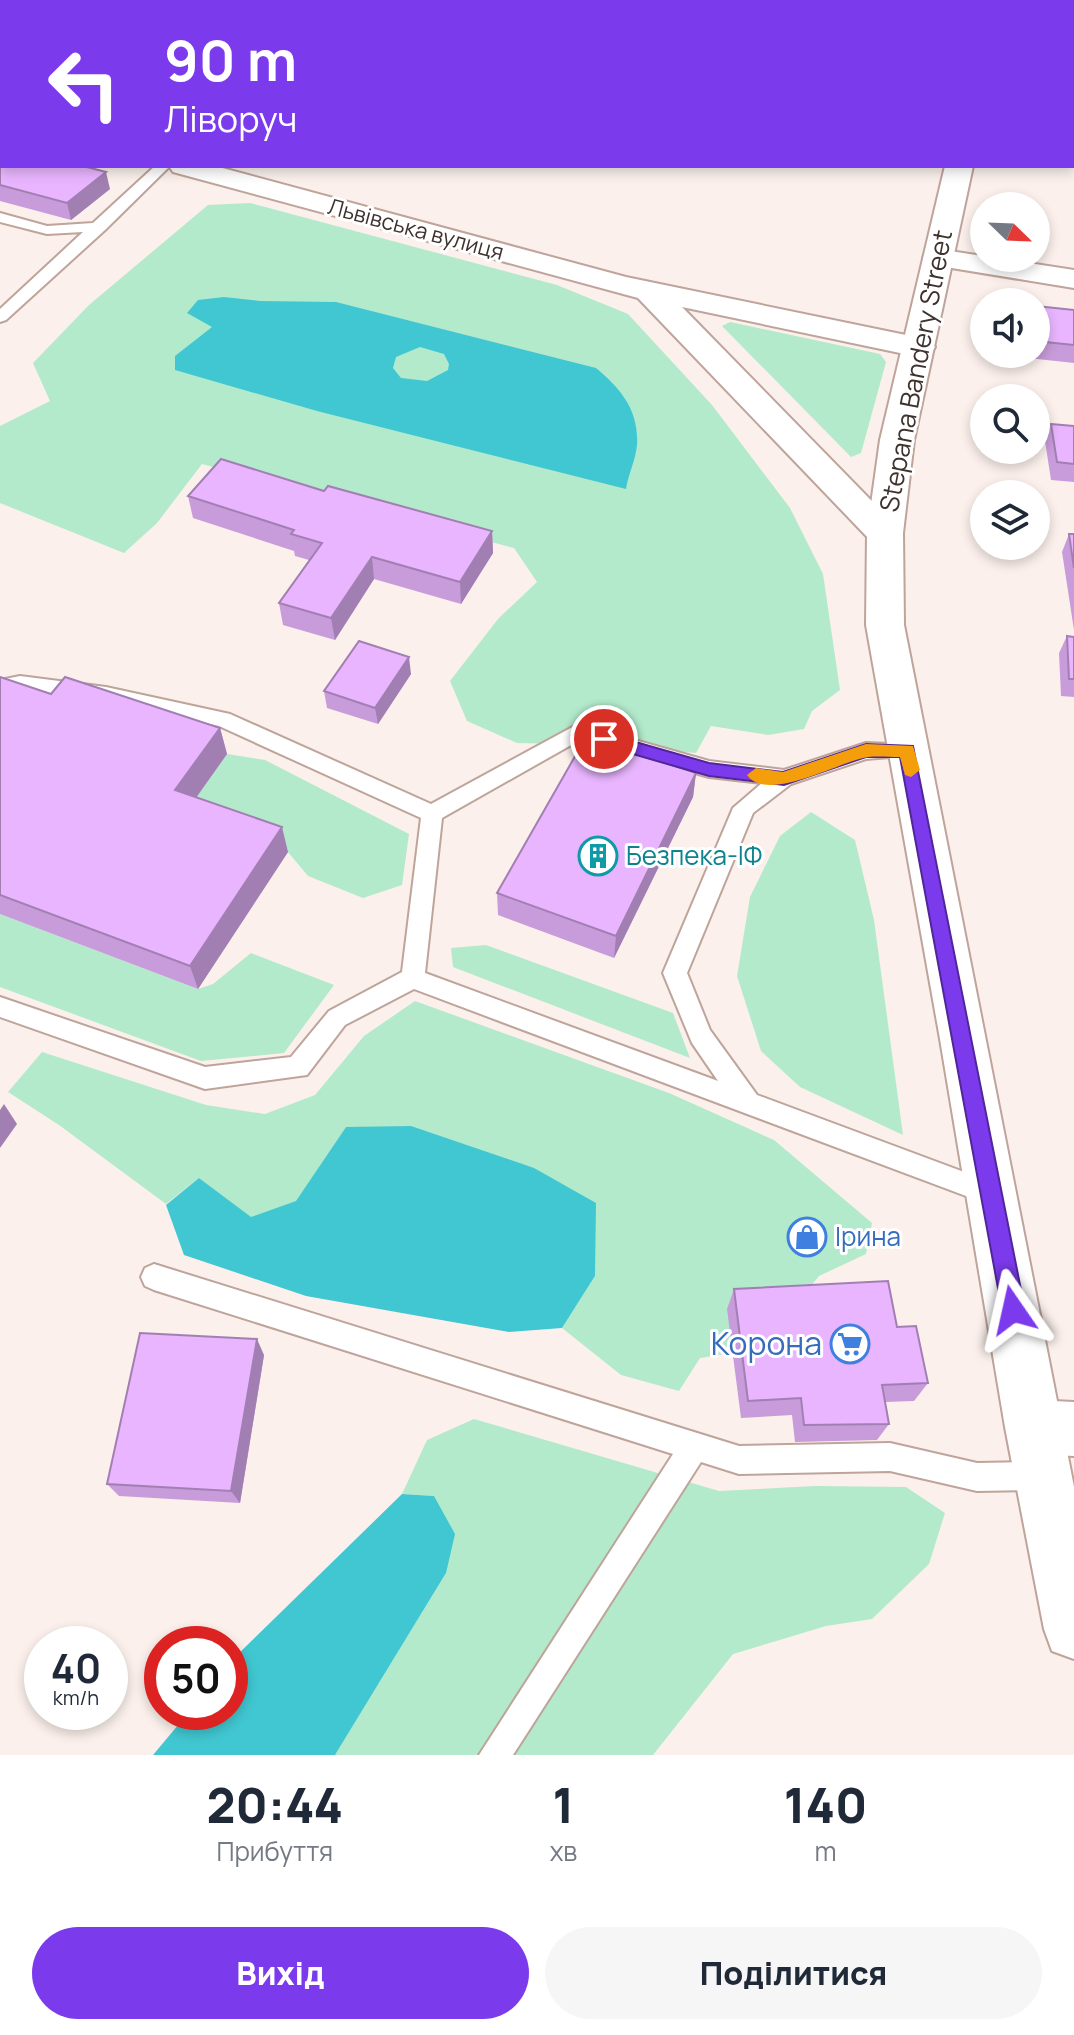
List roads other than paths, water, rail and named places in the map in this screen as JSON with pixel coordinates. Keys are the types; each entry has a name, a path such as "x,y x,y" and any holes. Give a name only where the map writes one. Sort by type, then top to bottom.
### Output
{"main road":[{"name":"Львівська вулиця","path":"190,168 650,292 919,347"},
{"name":"Stepana Bandery Street","path":"959,168 897,440 885,533 885,625 991,1193 1050,1444 1074,1629"},
{"path":"650,292 885,533"}],"street":[{"path":"937,258 1074,279"}],"lane":[{"path":"0,317 161,168"},
{"path":"0,217 47,230 100,227"},
{"path":"0,687 20,683 106,694 223,719 432,814"},
{"path":"432,814 578,732 709,769 784,778"},
{"path":"748,1102 700,1036 675,973 744,808 784,778 866,751 907,750"},
{"path":"413,978 432,814"},
{"path":"4,1010 205,1078 298,1067 337,1018 413,978 991,1193"},
{"path":"154,1277 739,1460 890,1457 977,1477 1050,1444"},
{"path":"495,1755 695,1446"}],"water":[{"path":"224,297 336,302 596,368 627,401 635,421 636,450 626,489 317,411 175,370 175,356 212,327 187,313 198,300","holes":["420,347 444,354 449,364 448,370 427,381 401,378 393,368 396,357"]},
{"path":"411,1126 534,1168 596,1203 595,1276 562,1328 509,1332 306,1296 184,1255 166,1205 199,1178 251,1217 296,1201 346,1127"},
{"path":"402,1494 434,1496 455,1534 446,1573 335,1755 153,1755 174,1730 248,1730 248,1644"}],"place":[{"name":"Безпека-ІФ","path":"598,856"},
{"name":"Ірина","path":"807,1237"},
{"name":"Корона","path":"850,1344"}]}
